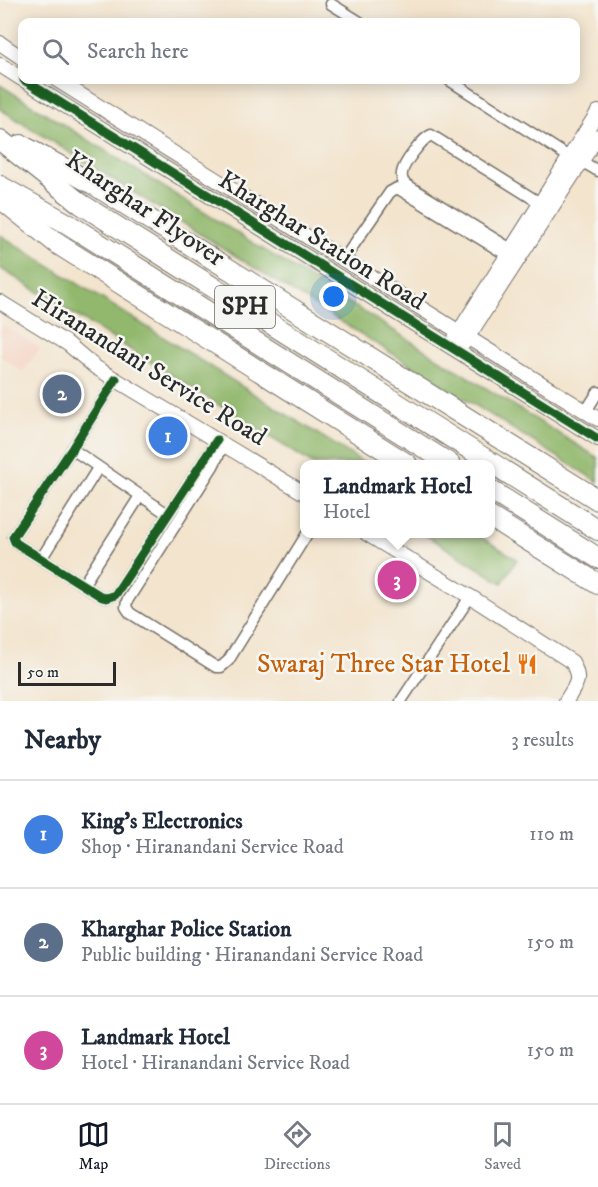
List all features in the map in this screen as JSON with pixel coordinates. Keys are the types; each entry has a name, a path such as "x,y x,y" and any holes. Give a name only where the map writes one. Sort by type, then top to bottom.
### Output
{"highway":[{"path":"0,134 93,184 598,500"},
{"name":"Kharghar Flyover","path":"0,140 81,204 486,460"},
{"name":"Kharghar Flyover","path":"0,186 68,224 442,460"},
{"path":"0,198 56,243 399,460"},
{"name":"Kharghar Flyover","path":"495,465 598,530"},
{"path":"495,493 598,558"},
{"path":"495,519 598,584"}],"street":[{"path":"331,4 354,18"},
{"path":"0,43 18,54"},
{"name":"Kharghar Station Road","path":"0,64 18,76"},
{"name":"Kharghar Station Road","path":"31,84 598,439"},
{"name":"Kharghar Station Road","path":"63,84 592,415"},
{"path":"455,84 598,171"},
{"path":"455,348 575,159 598,112"},
{"path":"509,252 404,183 402,171 409,159 426,137 431,135 540,203"},
{"path":"464,334 509,252 540,203 575,159 598,136"},
{"path":"186,181 194,165"},
{"path":"344,259 390,192 398,188 509,252"},
{"name":"Hiranandani Service Road","path":"0,302 68,344 95,367 300,491"},
{"path":"116,379 72,450 13,537 15,542 41,560 106,598 115,595 221,442"},
{"path":"592,415 598,392"},
{"path":"221,442 213,466 127,601 126,607 130,613 221,667 228,661 305,538"},
{"path":"72,450 169,515"},
{"path":"41,560 98,468"},
{"path":"83,585 140,496"},
{"path":"374,538 572,662 578,674 576,684 566,701"},
{"path":"401,701 470,597"}],"shaded area":[{"path":"0,324 40,348 23,372 0,356"}],"green space":[{"path":"0,85 598,458 598,482 0,109"},
{"path":"0,235 360,460 307,460 0,268"},
{"path":"430,538 483,538 517,559 502,583"}],"cycle path":[{"path":"30,84 598,439"},
{"path":"116,379 13,537 19,545 102,597 115,595 217,440"}],"place":[{"name":"Kharghar Police Station","path":"62,394"},
{"name":"King's Electronics","path":"168,436"},
{"name":"Landmark Hotel","path":"397,580"},
{"name":"Swaraj Three Star Hotel","path":"527,664"}]}
